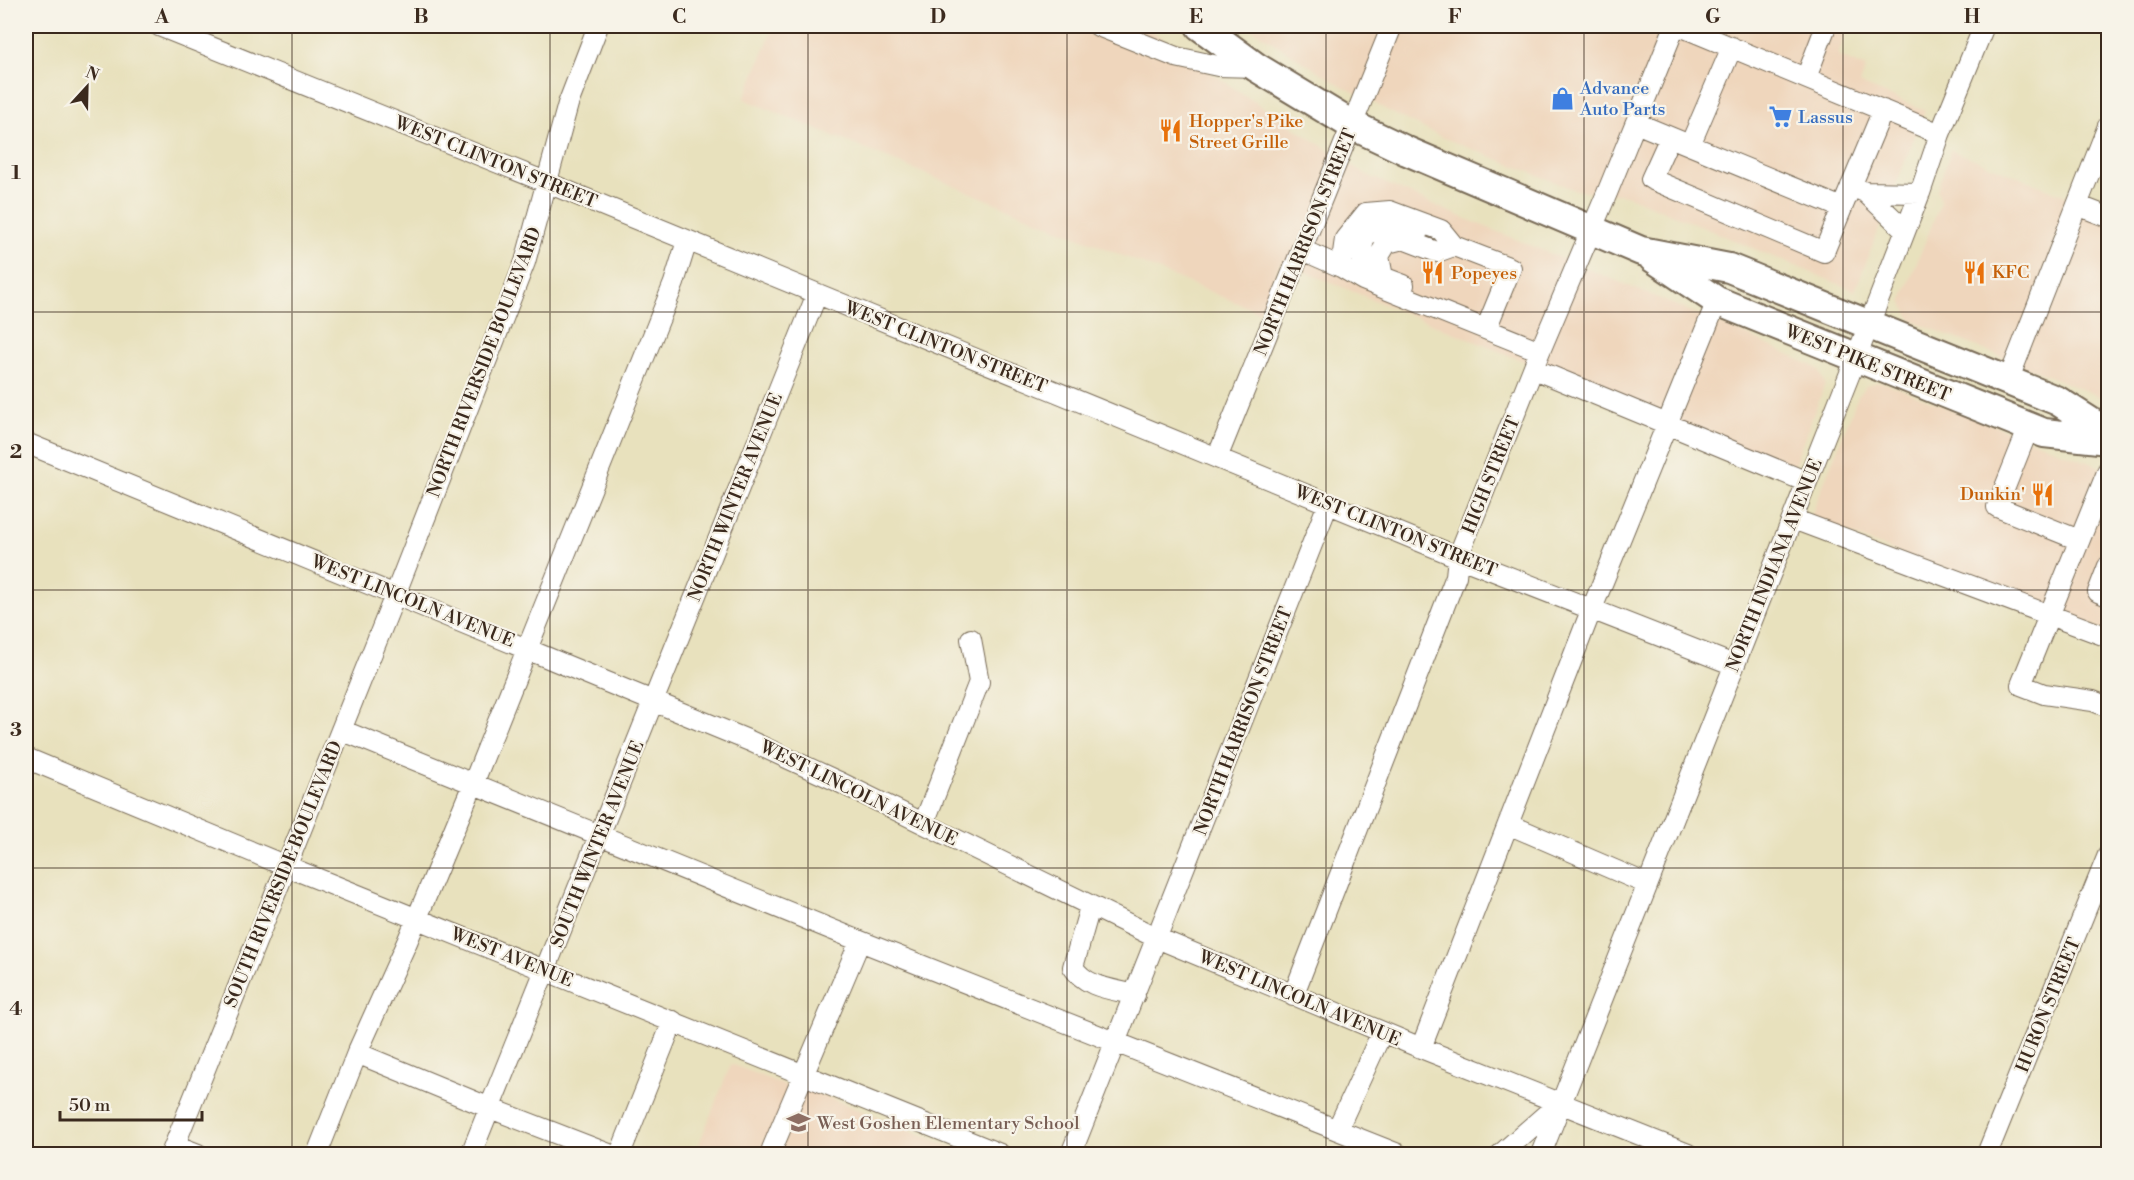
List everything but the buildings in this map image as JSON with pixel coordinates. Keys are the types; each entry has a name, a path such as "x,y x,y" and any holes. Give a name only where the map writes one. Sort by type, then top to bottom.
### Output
{"highway":[{"name":"WEST PIKE STREET","path":"1200,26 1256,67 1352,125 1432,162 1641,250 1729,268 2058,401 2109,433"},
{"name":"WEST PIKE STREET","path":"1641,250 1717,301 1856,358 2044,434 2109,440"}],"street":[{"name":"WEST CLINTON STREET","path":"159,26 548,183 1458,557 1734,665"},
{"name":"NORTH RIVERSIDE BOULEVARD","path":"396,594 525,262 568,104 598,26"},
{"path":"1098,26 1176,57 1218,66 1256,67"},
{"name":"NORTH HARRISON STREET","path":"1217,458 1392,26"},
{"name":"HIGH STREET","path":"1293,996 1456,576 1458,557 1675,26"},
{"path":"1680,26 1940,134"},
{"path":"1806,78 1826,26"},
{"name":"NORTH INDIANA AVENUE","path":"1541,1155 1559,1104 1793,519 1920,193 1940,134 1984,26"},
{"path":"1690,145 1732,47"},
{"path":"1670,137 1651,178 1824,252 1842,208 1858,189 1882,110"},
{"path":"1636,123 1842,208"},
{"path":"2008,381 2109,126"},
{"path":"1858,189 1920,193"},
{"path":"1858,189 1905,230"},
{"path":"2078,205 2109,218"},
{"path":"1341,267 1345,239 1366,213 1390,211 1441,230 1454,246 1511,268 1486,329"},
{"path":"1454,246 1437,252 1403,239 1387,243 1379,256 1383,277 1452,302 1461,319"},
{"path":"317,1155 357,1053 473,784 674,283 687,241"},
{"path":"1302,250 1341,267 1363,280 1486,329 1537,360 1666,423 1807,482"},
{"name":"NORTH WINTER AVENUE","path":"654,700 817,294"},
{"path":"1421,1048 1666,423 1717,301"},
{"path":"2029,427 1997,507 2079,540"},
{"name":"WEST LINCOLN AVENUE","path":"26,443 750,741 924,823 1090,907 1157,938 1293,996 1688,1155"},
{"path":"2109,470 2021,685 2044,694 2093,701 2109,708"},
{"name":"NORTH HARRISON STREET","path":"1071,1155 1328,504"},
{"path":"1793,519 2109,637"},
{"path":"2109,566 2098,592 2109,596"},
{"name":"SOUTH RIVERSIDE BOULEVARD","path":"173,1150 396,594"},
{"path":"924,823 980,682 971,639"},
{"name":"SOUTH WINTER AVENUE","path":"471,1155 654,700"},
{"path":"341,730 860,941 1398,1155"},
{"name":"WEST AVENUE","path":"26,758 286,866 1000,1155"},
{"path":"1508,824 1647,884"},
{"name":"HURON STREET","path":"1988,1155 2109,855"},
{"path":"1090,907 1073,967 1080,978 1094,985 1135,994"},
{"path":"772,1155 772,1149 860,941"},
{"path":"620,1155 673,1021"},
{"path":"1338,1130 1382,1032"},
{"path":"357,1053 609,1155"},
{"path":"1501,1155 1559,1104"},
{"path":"173,1150 198,1155"}],"shaded area":[{"path":"774,26 1147,26 1166,42 1226,83 1365,174 1464,218 1738,331 1819,370 1825,384 1792,471 1281,262 1259,312 744,99"},
{"path":"1247,26 1822,26 1845,35 1838,56 1866,68 1860,84 1925,110 1855,291 1626,195 1575,190 1444,138 1335,82"},
{"path":"1951,150 2108,213 2108,400 1913,321 1907,313 1902,300 1941,202 1937,190"},
{"path":"1876,382 1885,383 2108,470 2108,632 1810,519 1858,396 1867,385"},
{"name":"West Goshen Elementary School","path":"731,1064 789,1087 812,1091 969,1154 695,1154"},
{"path":"1594,1147 1614,1154 1570,1154"}],"place":[{"name":"Advance Auto Parts","path":"1562,98"},
{"name":"Lassus","path":"1780,117"},
{"name":"Hopper's Pike Street Grille","path":"1171,131"},
{"name":"KFC","path":"1974,272"},
{"name":"Popeyes","path":"1433,273"},
{"name":"Dunkin'","path":"2043,494"},
{"name":"West Goshen Elementary School","path":"799,1123"}]}
